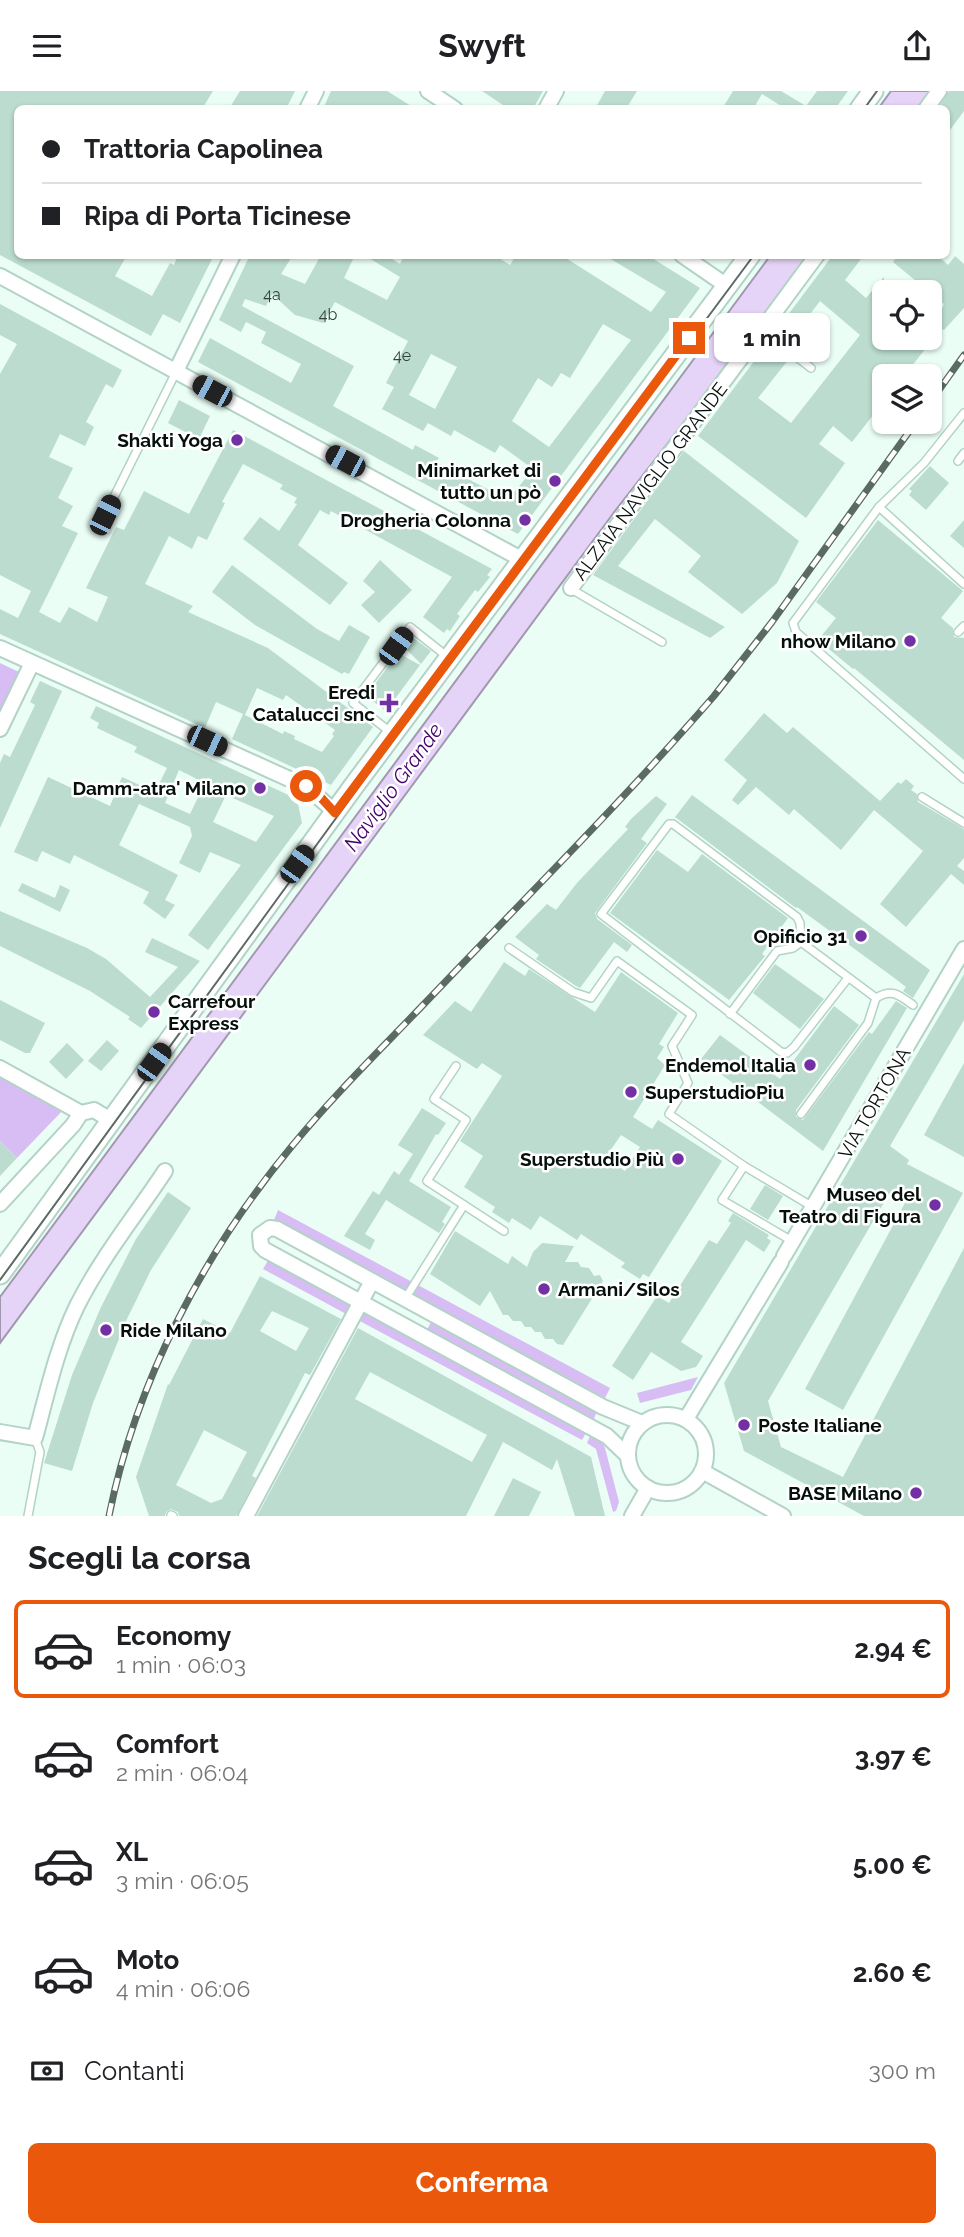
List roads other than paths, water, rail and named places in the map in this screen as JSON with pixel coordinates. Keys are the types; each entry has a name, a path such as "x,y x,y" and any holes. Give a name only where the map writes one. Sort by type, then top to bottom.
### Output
{"street":[{"path":"428,91 449,105"},
{"path":"176,371 231,259"},
{"path":"688,259 727,286"},
{"path":"0,1274 393,734 747,259"},
{"name":"ALZAIA NAVIGLIO GRANDE","path":"571,588 814,259"},
{"path":"0,276 523,559"},
{"path":"0,648 307,787 335,813"},
{"path":"0,729 32,663"},
{"name":"VIA TORTONA","path":"686,1419 964,949"},
{"path":"0,1068 81,1113 94,1110 112,1121"},
{"path":"0,1204 81,1113"},
{"path":"0,1432 34,1438 59,1351 77,1306 165,1171"},
{"path":"628,1456 607,1436 265,1250 261,1245 260,1235 270,1228 277,1229 603,1407 642,1423"},
{"path":"246,1516 372,1281"},
{"path":"666,1414 686,1419 697,1428 706,1444 707,1457 702,1471 690,1486 677,1492 662,1493 648,1488 633,1473 628,1456 631,1438 642,1423 653,1417 666,1414"},
{"path":"702,1471 783,1516"},
{"path":"632,1516 648,1488"}],"lane":[{"path":"762,330 811,368"},
{"path":"105,515 176,371"},
{"path":"964,413 924,463 879,507 793,623 796,632 964,779"},
{"path":"958,461 964,453"},
{"path":"879,507 964,584"},
{"name":"ALZAIA NAVIGLIO GRANDE","path":"571,588 662,642"},
{"path":"958,632 964,626"},
{"path":"393,734 354,703 410,627 450,658"},
{"path":"922,797 964,823"},
{"path":"848,978 787,1053 781,1052 601,914 669,824 673,824 797,917 801,942 876,998"},
{"path":"730,1014 776,951 793,948 801,942"},
{"path":"509,948 573,992 591,998 617,961 692,1015 672,1046 688,1083 669,1114 744,1165 813,1207"},
{"path":"801,1114 868,1023 876,998 890,991 913,1005"},
{"path":"456,1066 434,1100 466,1120 427,1181 504,1231"},
{"path":"744,1165 722,1200 792,1241"},
{"path":"405,1299 464,1205"},
{"path":"28,1516 40,1452 34,1438"}],"water":[{"path":"891,91 934,91 922,105 881,105"},
{"name":"Naviglio Grande","path":"768,259 805,259 742,348 615,511 0,1343 0,1297"}],"tram line":[{"path":"867,105 877,91"},
{"path":"0,1280 363,781 751,259"}],"railway":[{"path":"942,386 964,355"},
{"path":"109,1516 137,1416 178,1320 230,1230 260,1187 340,1091 608,813 714,696 772,622 907,434"}],"place":[{"name":"Shakti Yoga","path":"237,440"},
{"name":"Minimarket di tutto un pò","path":"555,481"},
{"name":"Drogheria Colonna","path":"525,520"},
{"name":"nhow Milano","path":"910,641"},
{"name":"Eredi Catalucci snc","path":"389,703"},
{"name":"Damm-atra' Milano","path":"260,788"},
{"name":"Opificio 31","path":"861,936"},
{"name":"Carrefour Express","path":"154,1012"},
{"name":"Endemol Italia","path":"810,1065"},
{"name":"SuperstudioPiu","path":"631,1092"},
{"name":"Superstudio Più","path":"678,1159"},
{"name":"Museo del Teatro di Figura","path":"935,1205"},
{"name":"Armani/Silos","path":"544,1289"},
{"name":"Ride Milano","path":"106,1330"},
{"name":"Poste Italiane","path":"744,1425"},
{"name":"BASE Milano","path":"916,1493"}]}
